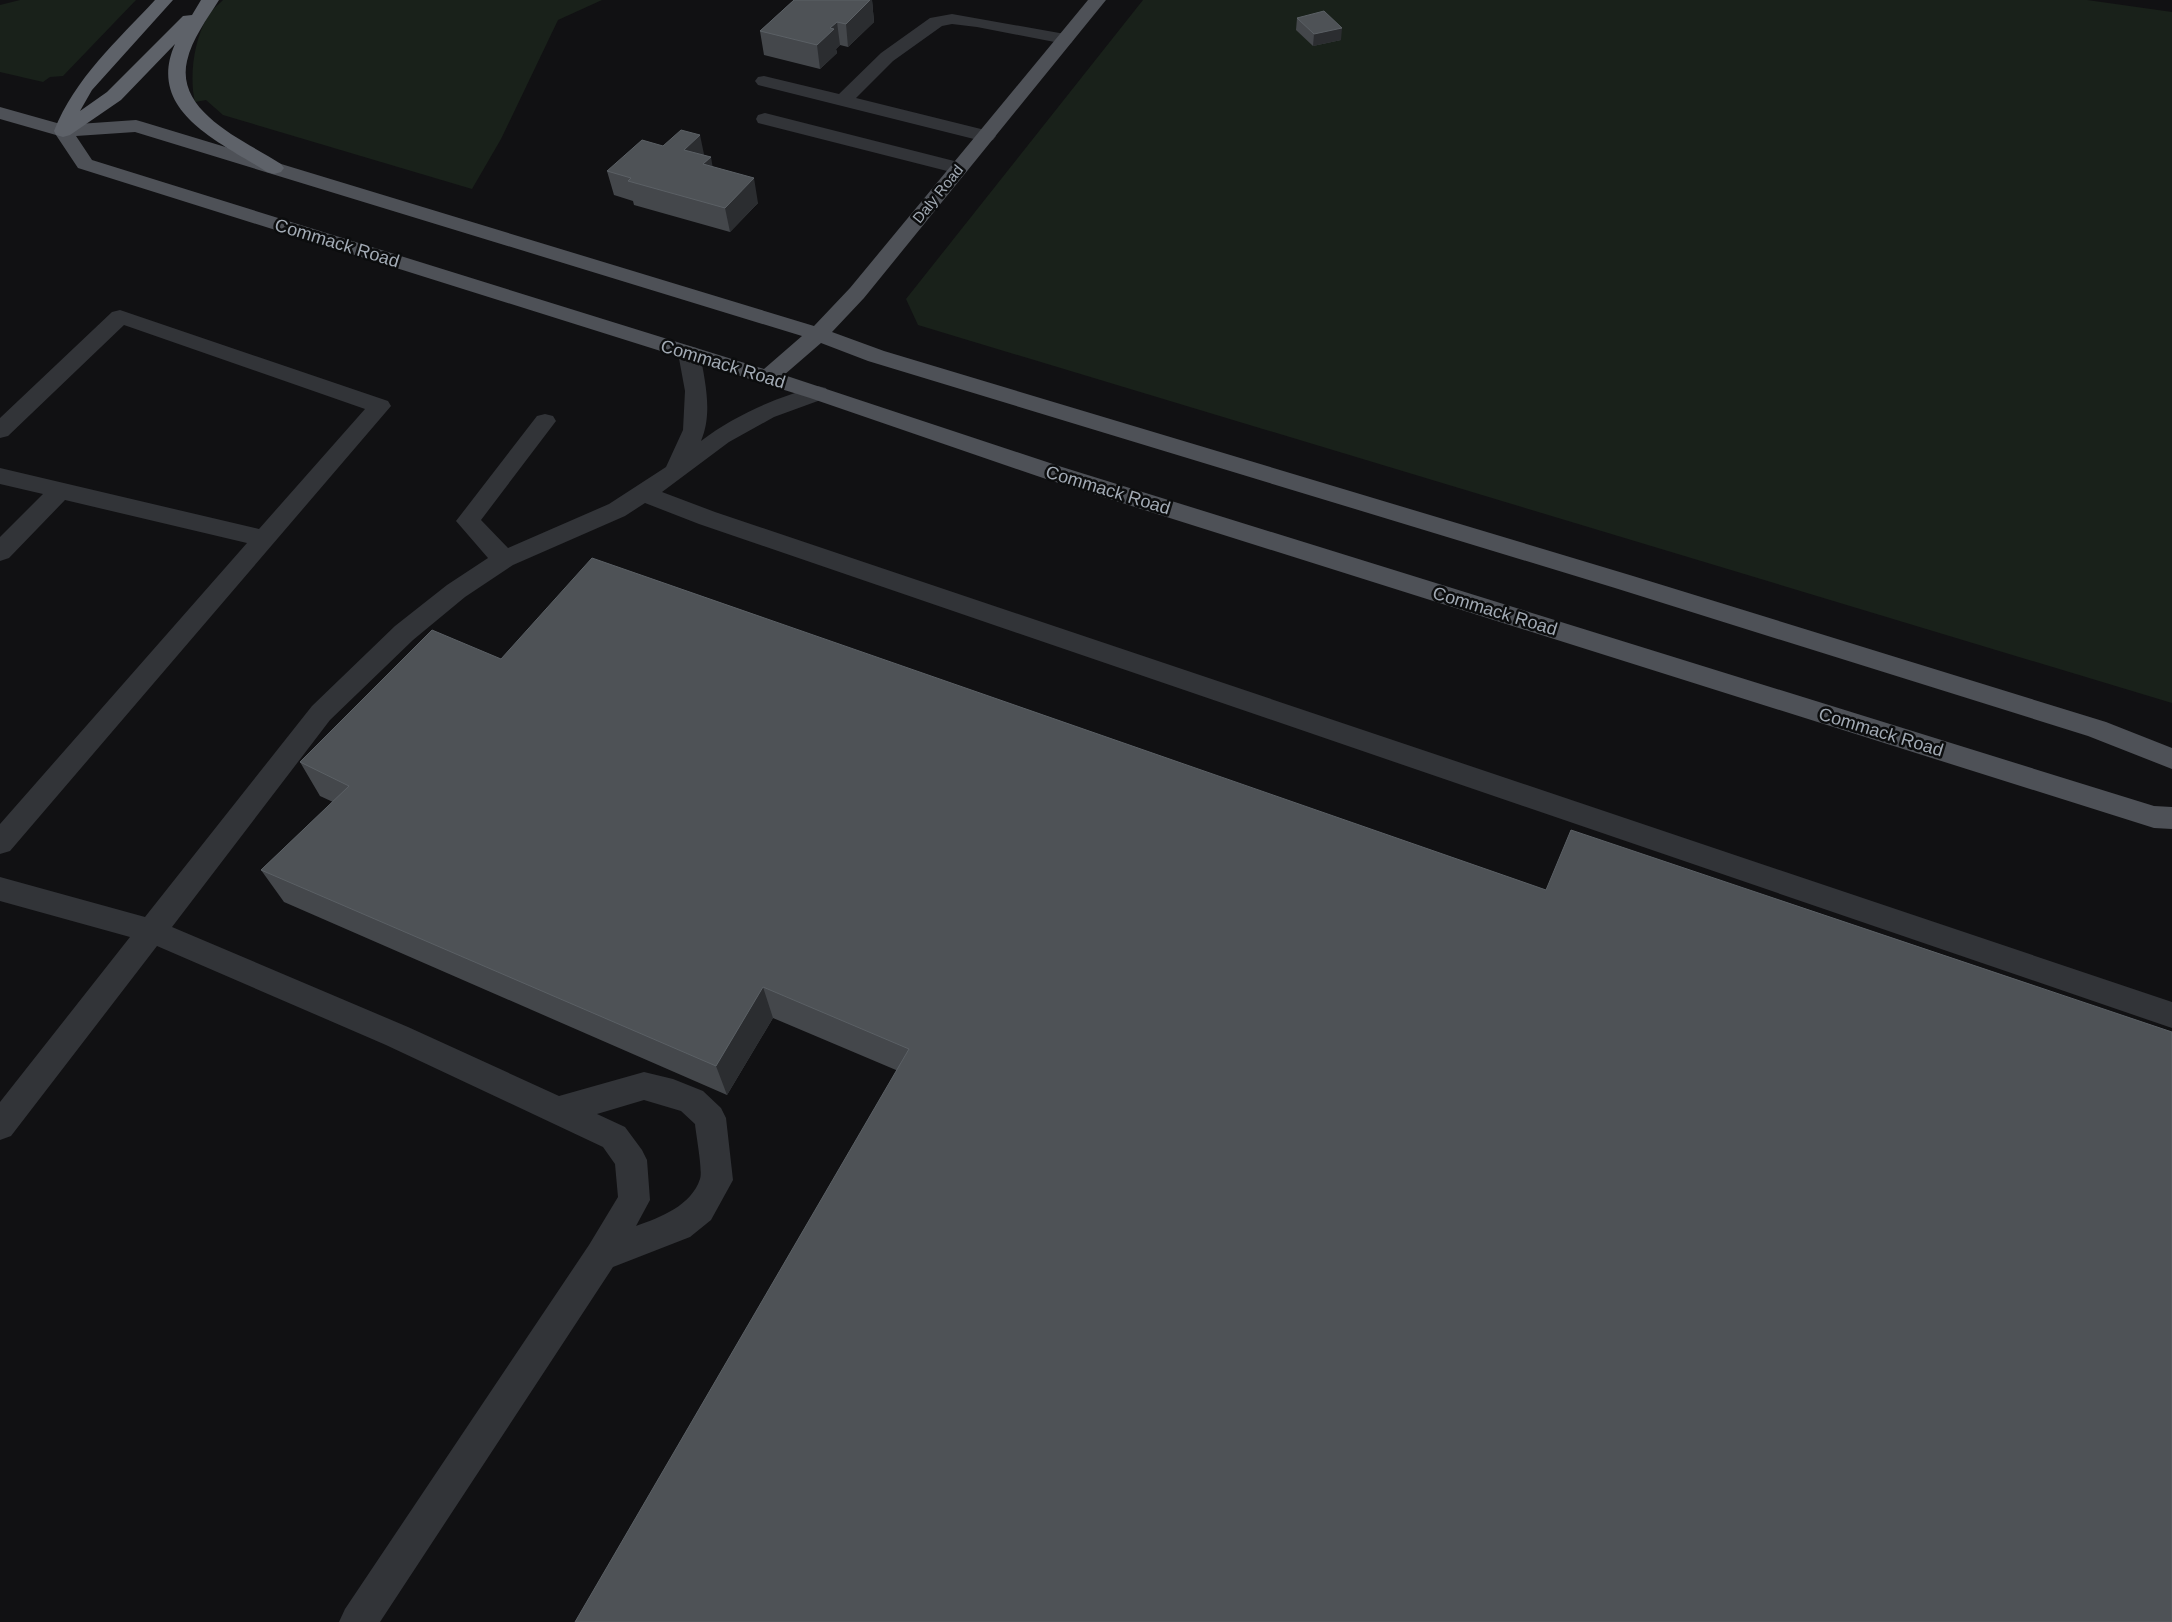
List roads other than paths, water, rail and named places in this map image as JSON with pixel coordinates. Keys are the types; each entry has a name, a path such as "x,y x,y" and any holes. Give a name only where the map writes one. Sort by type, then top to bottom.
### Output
{"highway":[{"path":"64,131 72,108 85,87 164,0"},
{"path":"64,131 114,96 210,0"},
{"path":"210,0 187,37 183,48 176,76 180,90 187,106 198,118 274,168"}],"main road":[{"name":"Daly Road","path":"768,377 818,334 857,293 1097,0"},
{"path":"0,113 64,131 136,126 818,334 876,356 1624,582 2059,717 2097,729 2172,759"},
{"name":"Commack Road","path":"64,131 85,164 768,377 1082,482 2144,814 2172,818"}],"lane":[{"path":"844,100 887,57 936,22 952,19 977,22 1065,39"},
{"path":"764,81 986,136"},
{"path":"766,119 959,168"},
{"path":"0,431 120,317 380,406 0,843"},
{"path":"676,471 694,430 696,391 689,353"},
{"path":"0,1126 321,713 404,632 456,591 504,559 617,510 676,471 721,436 766,412 818,393"},
{"path":"504,559 468,521 545,421"},
{"path":"0,476 264,539"},
{"path":"0,552 62,490"},
{"path":"642,493 716,522 2172,1015"},
{"path":"0,889 151,931 396,1036 614,1137 631,1160 634,1200 601,1256 358,1622"},
{"path":"557,1111 644,1086 673,1093 692,1101 710,1118 717,1180 700,1209 678,1226 601,1256"}]}
